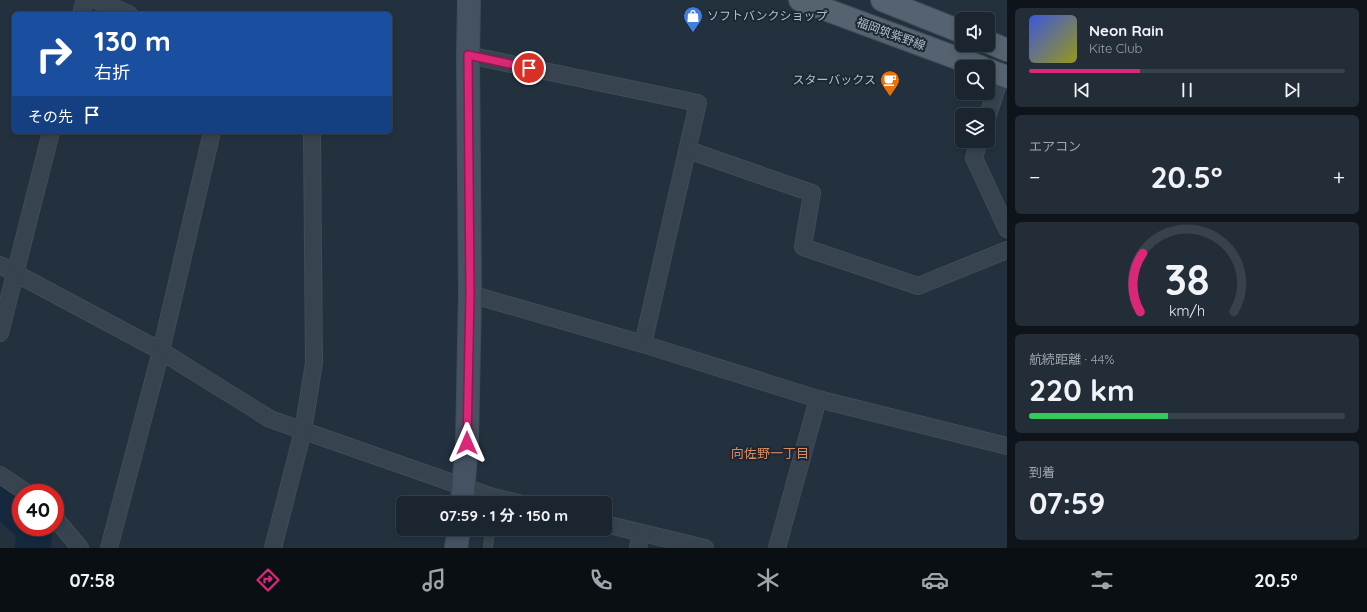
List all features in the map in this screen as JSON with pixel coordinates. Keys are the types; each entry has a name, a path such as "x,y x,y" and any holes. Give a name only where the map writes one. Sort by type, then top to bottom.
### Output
{"main road":[{"name":"福岡筑紫野線","path":"800,0 962,60"},
{"path":"882,0 955,29"},
{"path":"995,45 1007,50"}],"street":[{"path":"82,12 85,0"},
{"path":"95,0 124,12"},
{"path":"463,494 467,443 470,294 469,0"},
{"path":"468,55 698,103 643,344"},
{"path":"990,108 999,74"},
{"path":"0,333 51,134"},
{"path":"109,548 161,351 212,134"},
{"path":"273,548 303,431 314,364 312,134"},
{"path":"978,148 974,158 1007,229"},
{"path":"688,150 812,193 803,247 918,286 1007,250"},
{"path":"0,265 161,351 270,419 463,494 473,496"},
{"path":"470,294 643,344 818,399 1007,446"},
{"path":"777,548 818,399"},
{"path":"0,475 14,484"},
{"path":"612,527 640,541 705,548"},
{"path":"64,529 80,548"},
{"path":"456,548 457,536"}],"lane":[{"path":"488,548 489,536"}],"waterway":[{"path":"0,496 12,508"},
{"path":"33,548 34,536"}],"place":[{"name":"ソフトバンクショップ","path":"693,33"},
{"name":"スターバックス","path":"890,97"}],"district":[{"name":"向佐野一丁目","path":"770,453"}],"route":[{"path":"467,443 467,368 470,294 468,55 529,68"}]}
